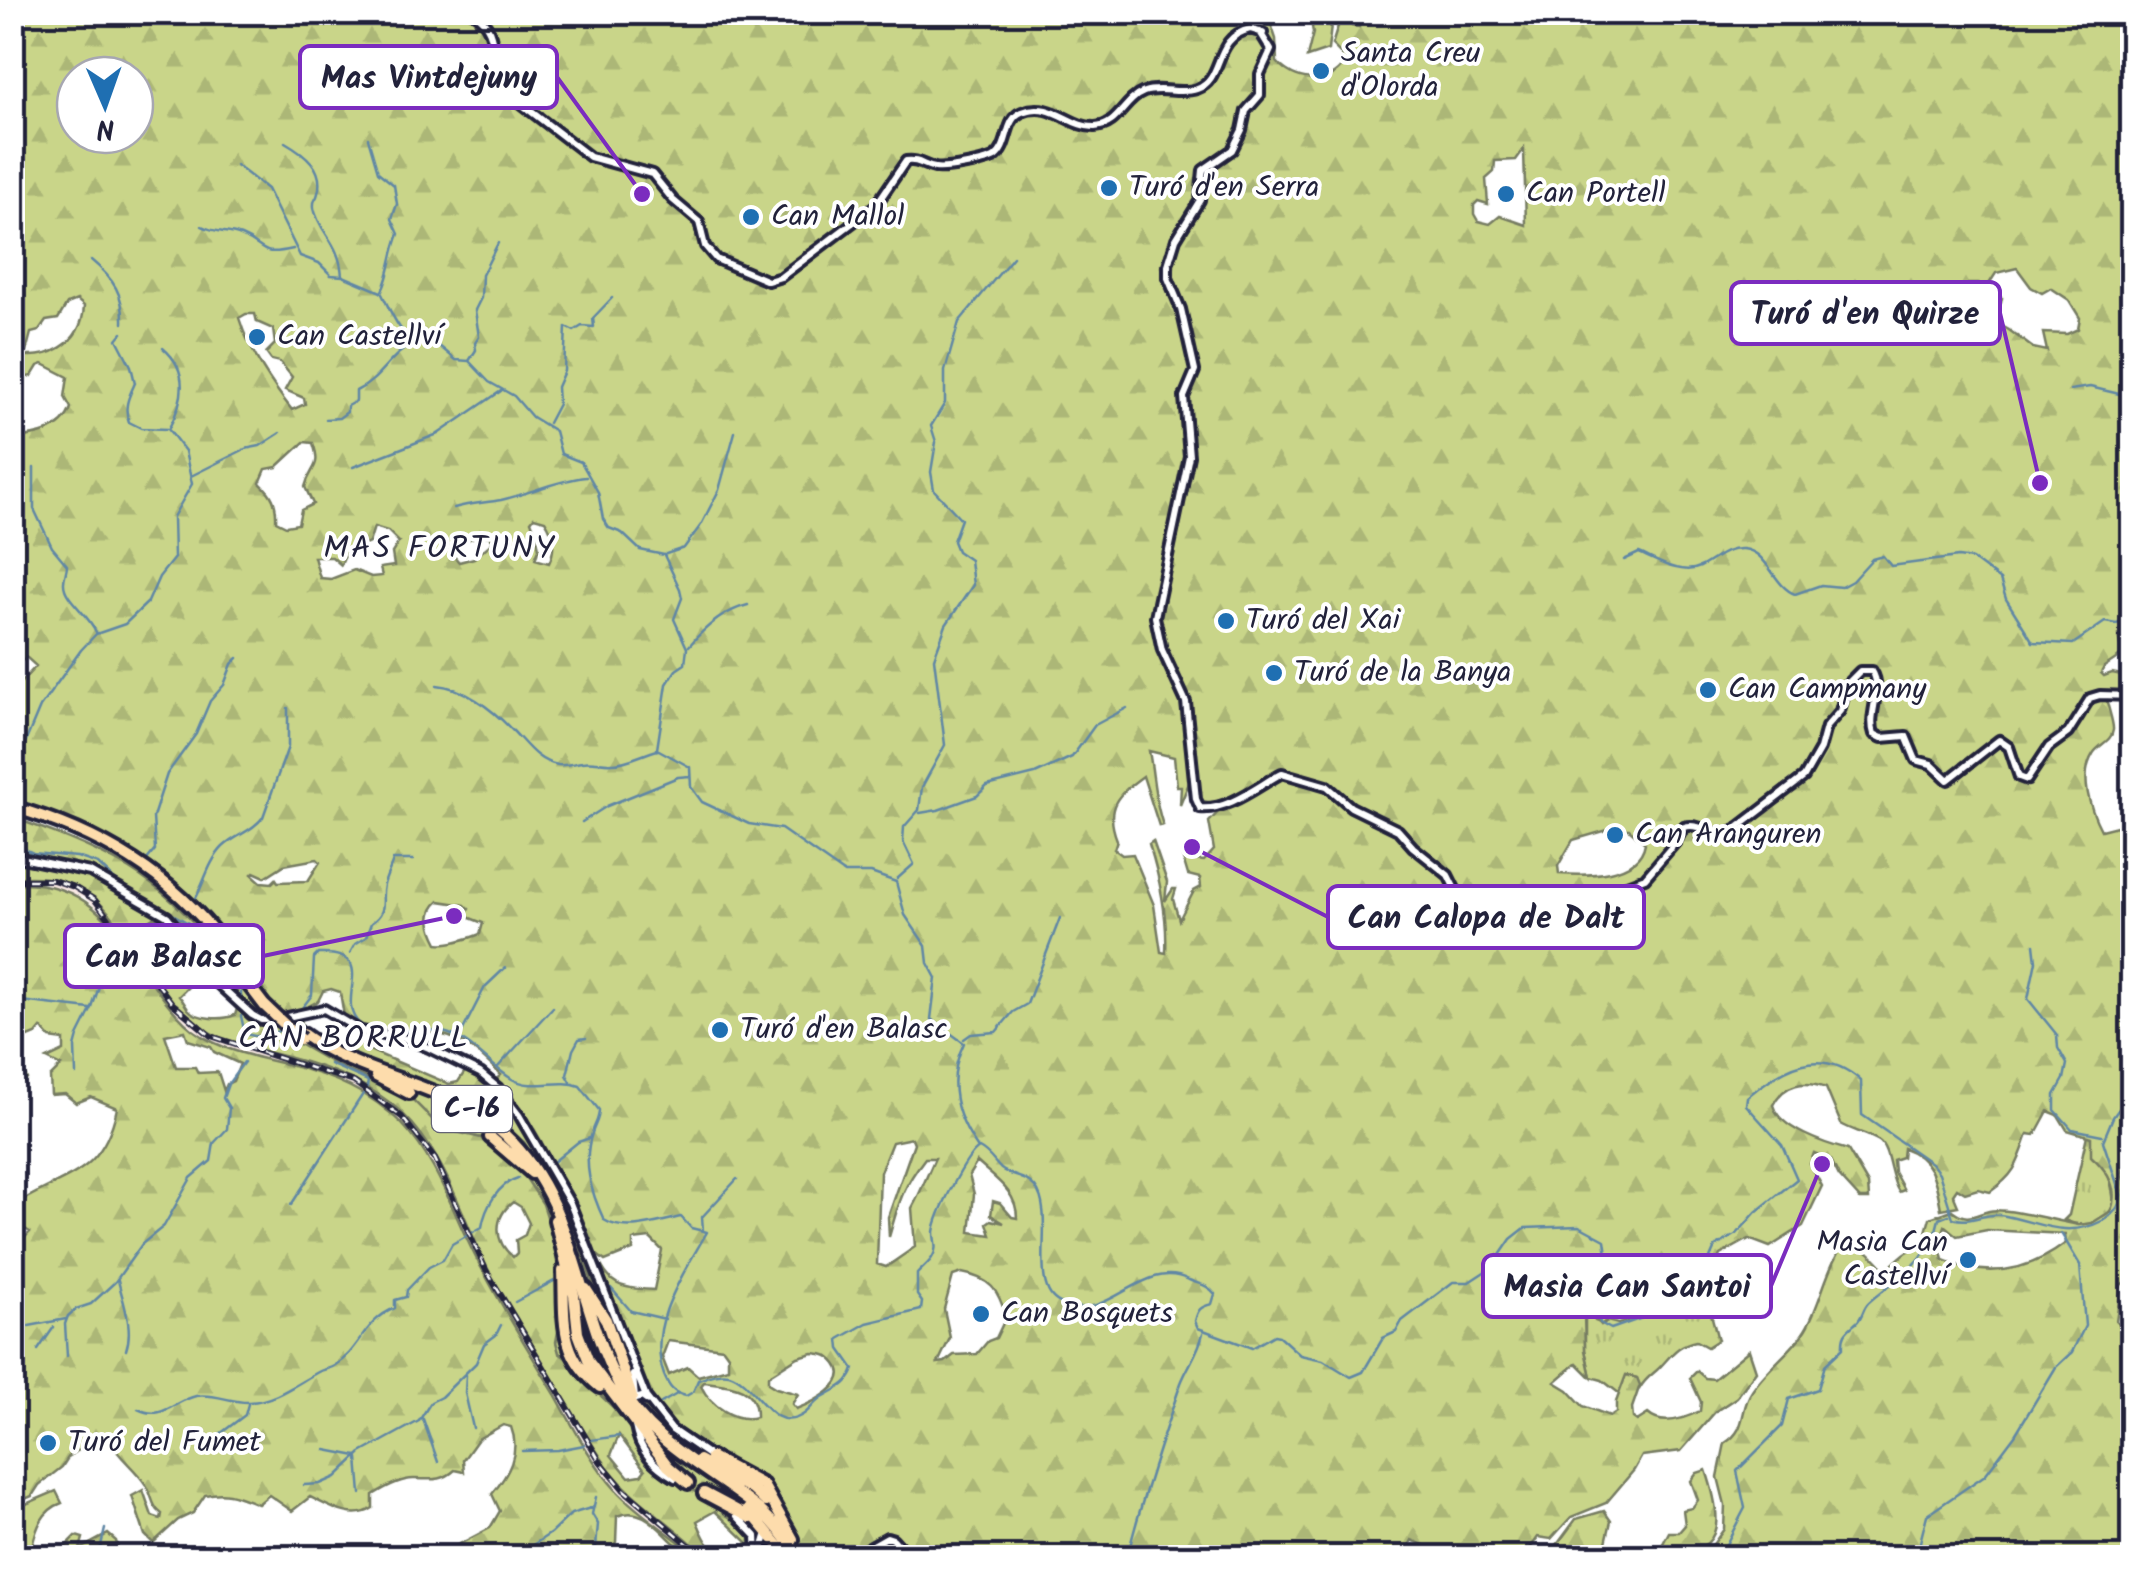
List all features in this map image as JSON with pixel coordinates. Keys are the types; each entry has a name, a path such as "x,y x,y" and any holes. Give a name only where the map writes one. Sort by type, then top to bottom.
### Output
{"highway":[{"name":"C-16","path":"12,810 79,829 133,858 183,898 302,1036 336,1060 441,1099 476,1118 509,1146 532,1173 549,1204 560,1240 564,1326 572,1352 586,1376 678,1461 740,1502 764,1525 787,1558"},
{"name":"C-16","path":"302,1036 340,1056 462,1103 503,1132 526,1156 561,1218 579,1277 606,1320 641,1425 761,1512 801,1558"},
{"path":"376,1076 409,1093"},
{"path":"490,1137 532,1173"},
{"path":"641,1425 668,1466 688,1483"},
{"path":"641,1425 753,1490 766,1502"},
{"path":"712,1457 763,1485 801,1558"},
{"path":"704,1492 754,1520 787,1558"}],"main road":[{"path":"472,12 487,24 500,84 508,93 590,158 652,174 679,206 699,222 705,246 716,259 764,280 775,280 876,205 906,161 940,168 991,159 1000,152 1014,118 1024,111 1062,114 1082,126 1108,125 1143,92 1200,88 1209,81 1232,37 1250,29 1260,32 1274,48 1260,74 1260,96 1246,111 1234,146 1202,170 1200,200 1174,242 1168,270 1196,372 1184,397 1188,456 1156,620 1162,650 1186,702 1200,808 1208,809 1248,795 1282,774 1327,786 1352,807 1398,830 1448,875 1462,903 1502,918 1524,938 1535,940 1544,935 1564,903 1590,900 1647,876 1686,825 1728,835 1797,784 1819,751 1826,728 1840,712 1846,684 1860,670 1872,671 1877,679 1871,724 1874,734 1884,738 1906,736 1915,759 1931,764 1948,780 1999,740 2009,747 2019,777 2029,779 2049,747 2068,733 2087,701 2097,695 2131,696"},
{"path":"12,856 90,872 150,906 172,920 185,947 204,972 252,1015 274,1020"},
{"path":"293,1015 324,1009 364,1032 414,1041 480,1073 494,1084 519,1114 568,1199 628,1355 654,1409"},
{"path":"628,1355 636,1399 644,1397 677,1435 745,1477 766,1502 769,1515"},
{"path":"688,1483 742,1519 754,1532 758,1558"},
{"path":"758,1558 766,1536"},
{"path":"850,1558 887,1537 910,1558"}],"shaded area":[{"path":"32,876 75,884 103,904 178,1007 209,1032 239,1046 350,1078 401,1113 440,1163 492,1275 603,1462 633,1496 706,1557 698,1557 634,1507 604,1475 500,1303 430,1160 400,1122 356,1089 328,1076 234,1051 200,1034 175,1012 103,915 85,898 44,883 13,884 12,878"}],"green space":[{"path":"1393,12 2111,12 2132,29 2132,630 2118,635 2122,655 2101,673 2132,677 2132,693 2105,691 2113,730 2093,754 2086,782 2101,830 2132,822 2132,1137 2122,1174 2133,1212 2127,1235 2132,1276 2121,1285 2116,1322 2123,1328 2123,1340 2132,1340 2132,1557 1704,1557 1724,1529 1725,1505 1718,1477 1725,1443 1737,1432 1752,1391 1808,1325 1842,1246 1862,1248 1886,1270 1907,1252 1922,1246 1930,1218 1952,1210 1967,1217 2007,1211 2079,1225 2092,1223 2111,1211 2114,1195 2102,1167 2091,1156 2091,1137 2067,1130 2058,1115 2048,1111 2035,1135 2028,1134 2006,1179 1990,1192 1978,1189 1965,1193 1957,1188 1953,1194 1958,1206 1941,1209 1935,1180 1927,1164 1913,1152 1903,1148 1902,1157 1893,1160 1894,1172 1904,1190 1899,1192 1883,1145 1841,1124 1826,1088 1803,1084 1783,1092 1773,1105 1777,1114 1804,1134 1848,1150 1868,1184 1869,1199 1860,1199 1839,1176 1831,1160 1814,1153 1810,1164 1822,1186 1803,1226 1770,1247 1749,1239 1720,1255 1704,1291 1688,1306 1681,1307 1676,1290 1670,1287 1647,1295 1609,1300 1608,1319 1601,1325 1590,1312 1584,1314 1591,1377 1577,1363 1555,1382 1583,1406 1610,1416 1616,1412 1626,1375 1637,1378 1640,1385 1632,1408 1633,1418 1637,1421 1648,1414 1666,1421 1700,1411 1701,1402 1690,1378 1697,1371 1714,1379 1749,1350 1756,1371 1737,1397 1716,1411 1681,1451 1642,1456 1606,1503 1571,1517 1551,1539 1538,1537 1524,1557 1452,1557 1412,1540 1403,1558 916,1558 894,1533 884,1533 844,1557 807,1558 767,1482 751,1471 738,1478 695,1454 661,1428 640,1402 560,1200 524,1142 474,1105 340,1051 301,1029 297,1033 299,1044 414,1101 441,1128 481,1138 503,1150 524,1175 543,1204 553,1235 558,1269 559,1353 631,1424 644,1458 666,1478 694,1491 744,1528 757,1557 706,1557 625,1487 602,1459 502,1295 442,1167 402,1113 348,1078 212,1034 168,997 99,902 77,887 49,878 13,878 13,834 20,832 22,821 79,843 129,869 173,902 215,948 219,951 227,944 213,920 192,897 137,855 74,822 17,803 13,806 13,691 36,666 26,657 19,664 15,659 18,653 13,654 13,532 18,531 20,520 17,523 13,504 21,474 13,468 13,438 55,428 71,408 65,397 68,377 43,364 32,376 22,378 14,394 13,354 38,355 60,348 77,331 84,306 77,300 67,304 58,319 46,321 39,331 31,333 26,352 13,346 13,13 1283,13 1270,21 1277,62 1292,74 1310,79 1328,76 1343,65 1341,54 1332,45 1338,13 1345,13 1352,26 1359,27 1361,15 1379,23","holes":["1524,149 1526,225 1500,216 1490,224 1478,221 1474,205 1478,201 1488,204 1486,179 1494,172 1495,161 1516,160","2017,268 2031,287 2042,293 2051,288 2069,300 2080,318 2078,329 2067,334 2043,333 2047,351 2033,348 1968,307 1948,313 1938,310 1940,303 1949,299 2001,303 2002,298 1980,294 1970,284 1989,284 1996,273","246,314 255,314 257,322 273,329 275,344 266,353 292,377 285,390 304,398 305,404 292,410 268,377 239,318","304,442 313,443 316,463 305,487 313,504 301,510 298,524 286,526 276,521 275,504 260,483 266,469 277,467","534,517 545,520 550,530 553,547 549,563 535,559 539,549 531,521","374,527 388,531 399,542 392,553 394,566 380,568 382,576 371,577 354,570 331,579 320,578 314,557 332,557 341,565 346,553 369,543","489,536 493,542 474,558 459,562 449,550 452,544","1149,751 1174,757 1177,786 1181,786 1180,805 1191,778 1199,800 1221,809 1209,822 1214,850 1204,861 1185,859 1182,855 1188,875 1200,878 1201,887 1194,891 1179,920 1173,899 1176,889 1165,901 1167,882 1153,841 1149,844 1162,897 1166,953 1161,952 1154,905 1133,854 1122,855 1114,849 1115,803 1143,776 1159,826 1163,825","1611,829 1629,829 1645,843 1633,862 1610,872 1559,874 1558,866 1573,840","317,859 320,862 308,881 261,882 252,874 265,877 284,865","439,901 465,905 469,909 465,916 483,923 480,934 438,943 430,921","159,915 169,921 176,917 182,920 193,955 214,977 231,974 239,986 235,1015 210,1018 188,1009 179,996 196,979 204,982 207,978 183,966 183,948 176,954 164,947 159,957 145,957 138,928","323,991 340,992 344,1016 359,1024 384,1031 429,1032 451,1037 475,1051 501,1075 491,1084 466,1070 458,1082 449,1084 369,1050 373,1041 358,1041 351,1051 318,1038 303,1026 301,1019 305,1008 318,1001","912,1138 914,1143 888,1217 889,1237 911,1178 925,1158 935,1158 912,1208 915,1247 886,1267 877,1264 880,1172 892,1142","977,1162 1004,1186 1013,1200 1017,1218 993,1201 991,1215 1004,1223 987,1223 991,1235 970,1232 974,1194 969,1175","513,1202 521,1207 529,1223 525,1235 516,1240 517,1253 513,1257 499,1237 499,1222","1945,1226 1957,1236 1987,1230 2065,1234 2066,1243 2022,1266 1991,1271 1943,1260 1939,1243","650,1238 662,1250 654,1290 618,1284 606,1274 596,1254 605,1261 633,1250 633,1240","962,1273 980,1278 996,1293 1006,1317 996,1338 977,1354 954,1355 938,1363 950,1338 944,1309 953,1276","668,1341 723,1348 728,1355 728,1368 698,1376 688,1367 669,1375 662,1357","813,1353 829,1357 840,1371 839,1379 828,1392 796,1409 792,1404 798,1394 768,1383 768,1376 798,1357","704,1382 739,1389 752,1398 756,1417 732,1415 701,1386","619,1435 645,1470 629,1477 611,1455","715,1511 747,1542 743,1551 719,1550 706,1540 697,1521"]},
{"path":"1310,13 1330,13 1331,26 1328,50 1307,57 1313,33"},
{"path":"12,884 52,887 78,897 99,913 165,1001 208,1040 335,1080 364,1094 402,1124 427,1157 472,1251 598,1468 625,1499 698,1557 687,1553 650,1521 629,1513 617,1516 616,1542 605,1557 466,1558 463,1552 454,1553 454,1547 490,1528 500,1511 492,1494 514,1455 511,1427 503,1425 478,1439 463,1460 464,1472 455,1470 441,1478 393,1484 373,1495 373,1508 365,1512 341,1511 310,1497 292,1511 269,1495 258,1504 232,1495 205,1495 193,1513 178,1520 153,1543 145,1535 132,1496 143,1490 152,1516 161,1519 162,1514 142,1479 109,1440 99,1438 69,1456 32,1496 20,1501 21,1505 26,1504 56,1491 62,1503 45,1515 32,1547 23,1551 24,1557 13,1557 13,1250 30,1232 13,1222 13,1206 91,1161 102,1148 117,1108 91,1097 76,1103 65,1094 51,1095 50,1077 61,1066 47,1059 64,1051 64,1040 50,1038 41,1028 21,1040 17,1058 27,1079 21,1083 16,1080 12,1059","holes":["185,1031 188,1040 211,1047 240,1064 224,1091 218,1072 198,1073 195,1067 176,1067 165,1035"]},
{"path":"301,1028 356,1058 472,1105 522,1142 555,1191 597,1297 677,1440 690,1453 738,1478 751,1471 767,1482 807,1557 779,1557 773,1548 757,1557 744,1528 694,1491 666,1478 644,1458 630,1424 586,1382 574,1363 559,1353 558,1269 553,1235 543,1204 524,1175 481,1138 441,1128 413,1101 345,1070 299,1043 297,1032"},
{"path":"2087,1135 2091,1136 2093,1158 2109,1178 2114,1204 2099,1220 2079,1224 2064,1220 2069,1215"},
{"path":"1710,1276 1717,1287 1700,1302 1710,1310 1718,1340 1707,1347 1696,1341 1683,1346 1640,1388 1637,1378 1627,1375 1620,1394 1591,1377 1585,1350 1585,1312 1603,1324 1618,1324 1680,1302 1681,1307 1700,1296"},
{"path":"1706,1470 1716,1508 1709,1542 1684,1551 1680,1557 1656,1557 1669,1532 1679,1532 1685,1525 1683,1510 1692,1508 1698,1500 1691,1481"},
{"path":"1604,1511 1611,1521 1605,1547 1598,1557 1548,1557 1576,1519"},
{"path":"108,1534 116,1541 120,1557 65,1557 66,1546 76,1536 83,1538 80,1549"}],"waterway":[{"path":"1161,12 1162,26"},
{"path":"368,138 378,172 394,185 397,204 392,219 399,234 382,291"},
{"path":"285,142 306,156 316,169 319,184 314,208 334,246 342,276"},
{"path":"236,165 267,189 300,256 319,263 331,275 381,292 408,337 426,345 438,345 456,360 469,361 489,382 514,396 532,417 555,431 561,454 581,462 598,492 603,519 609,528 622,533 640,550 664,555 680,589 682,598 674,619 687,648 685,664 667,684 657,749 690,767 691,787 702,802 749,824 781,829 844,873 871,873 896,882 905,915 926,946 928,963 936,978 931,1019 964,1043 955,1070 955,1096 977,1147"},
{"path":"202,226 241,236 268,251 293,249"},
{"path":"469,361 479,337 475,310 481,298 482,275 498,243"},
{"path":"897,879 914,864 903,841 904,827 919,810 922,787 945,745 934,658 946,625 973,585 970,560 957,551 953,541 961,519 934,490 931,472 936,442 931,426 945,403 945,371 959,322 1013,257"},
{"path":"91,260 116,288 123,323"},
{"path":"548,423 558,404 566,327 574,331 582,326 594,327 593,318 612,298"},
{"path":"122,333 117,339 135,383 127,406 129,422 141,428 167,429"},
{"path":"326,419 339,418 347,412 347,406 356,401 356,391 413,344"},
{"path":"163,348 177,366 182,386 169,428"},
{"path":"2128,351 2132,367"},
{"path":"2070,390 2090,387 2132,397"},
{"path":"353,467 438,434 501,391"},
{"path":"12,774 40,707 81,650 96,634 125,624 148,602 159,577 174,558 173,517 192,484 185,451 168,429"},
{"path":"666,554 684,548 701,525 719,490 735,432"},
{"path":"191,476 245,449 260,446 280,433"},
{"path":"34,468 34,509 52,547 67,565 64,582 68,594 96,632"},
{"path":"454,508 586,477"},
{"path":"1624,560 1639,553 1685,570 1700,567 1725,552 1743,549 1759,556 1781,584 1795,594 1821,585 1841,587 1872,559 1883,556 1891,566 1958,557 1972,559 2000,580 2006,599 2033,642 2073,644 2105,622 2132,620"},
{"path":"689,646 716,621 748,605"},
{"path":"146,861 155,850 153,817 167,774 196,734 210,701 224,685 238,658"},
{"path":"437,685 467,694 486,707 550,763 619,763 658,750"},
{"path":"196,898 218,853 263,817 288,747 288,708"},
{"path":"920,813 977,796 987,786 1035,774 1072,757 1095,725 1127,708"},
{"path":"582,822 607,806 678,777 690,776"},
{"path":"12,843 33,853 77,857 98,864 118,883 192,925 194,934 188,943"},
{"path":"350,953 380,914 393,860 413,860"},
{"path":"964,1039 971,1034 996,1032 1013,1012 1027,1004 1060,918"},
{"path":"2034,944 2036,961 2028,999 2057,1035 2058,1048 2067,1064 2055,1095 2055,1110 2072,1129 2102,1135"},
{"path":"76,1074 78,1036 105,968 120,949"},
{"path":"183,950 176,961 179,969 189,975 202,974"},
{"path":"289,1025 312,995 314,958 318,954 337,955 348,960 352,969 353,1014 367,1028 443,1032 463,1040 512,1079 580,1086 599,1110 589,1144 588,1166 604,1220 632,1227 681,1217 691,1228 707,1232 670,1300 664,1319 660,1356 670,1386 686,1396 693,1392 698,1380 729,1374 773,1413 792,1419 804,1414 852,1375 854,1369 840,1349 839,1339 867,1323 921,1310 917,1274 934,1253 934,1232 946,1200 979,1148 1001,1169 1035,1187 1044,1214 1045,1282 1050,1295 1060,1303 1077,1308 1094,1306 1140,1283 1172,1275 1203,1285 1215,1294 1212,1304 1197,1314 1198,1328 1252,1348 1279,1336 1300,1355 1323,1360 1351,1377 1363,1372 1383,1338 1396,1332 1402,1321 1453,1282 1469,1282 1492,1267 1511,1239 1525,1228 1579,1226 1605,1240 1607,1254 1592,1276 1600,1323 1611,1329 1679,1305 1694,1295 1715,1247 1737,1234 1756,1212 1797,1179 1782,1145 1746,1105 1747,1097 1788,1069 1817,1062 1831,1064 1861,1081 1862,1115 1931,1163 1939,1173 1953,1218 2000,1215 2063,1229 2102,1221 2119,1204 2121,1196 2103,1141 2113,1117 2132,1091"},
{"path":"209,970 230,966"},
{"path":"460,1036 485,987 505,968"},
{"path":"241,983 241,1000"},
{"path":"12,1000 90,1009"},
{"path":"497,1068 553,1007"},
{"path":"241,1016 245,1034 260,1037 282,1030"},
{"path":"571,1082 567,1075 573,1050 579,1039 586,1038"},
{"path":"67,1356 68,1316 91,1304 115,1282 142,1244 164,1226 191,1178 211,1161 214,1143 227,1129 229,1108 223,1098 244,1062"},
{"path":"330,1064 368,1081 367,1087"},
{"path":"291,1205 363,1094"},
{"path":"552,1163 578,1142 590,1138"},
{"path":"138,1409 155,1413 203,1395 259,1401 332,1367 376,1320 395,1308 395,1300 406,1297 407,1290 429,1267 443,1260 452,1244 482,1227 494,1198 518,1178"},
{"path":"703,1231 702,1217 737,1179"},
{"path":"1719,1558 1745,1508 1737,1471 1782,1426 1789,1399 1818,1389 1825,1365 1843,1348 1846,1333 1867,1304 1921,1257 1939,1219 1949,1215"},
{"path":"1920,1558 1927,1515 1985,1475 2015,1435 2056,1367 2072,1352 2085,1326 2080,1265 2061,1233"},
{"path":"118,1280 128,1324 126,1350"},
{"path":"515,1302 554,1281"},
{"path":"611,1288 631,1311 665,1319"},
{"path":"29,1326 66,1319"},
{"path":"304,1485 336,1477 361,1453 419,1421 431,1402 476,1363 484,1344 501,1325"},
{"path":"38,1350 54,1327"},
{"path":"1127,1558 1166,1426 1203,1333"},
{"path":"466,1375 465,1393 473,1428"},
{"path":"661,1403 677,1394"},
{"path":"200,1449 245,1415 248,1404"},
{"path":"423,1419 438,1462"},
{"path":"591,1440 619,1436"},
{"path":"522,1451 584,1445"},
{"path":"326,1450 357,1456"},
{"path":"358,1458 361,1494"},
{"path":"595,1558 598,1524 592,1514 596,1497"},
{"path":"513,1558 551,1533 571,1514 594,1507"},
{"path":"98,1558 105,1529"}],"railway":[{"path":"12,880 53,880 95,900 172,1003 211,1036 354,1082 402,1117 435,1159 486,1270 600,1461 624,1490 701,1555"}],"place":[{"name":"Santa Creu d'Olorda","path":"1321,71"},
{"name":"Turó d'en Serra","path":"1109,188"},
{"name":"Mas Vintdejuny","path":"642,194"},
{"name":"Can Portell","path":"1506,194"},
{"name":"Can Mallol","path":"751,217"},
{"name":"Can Castellví","path":"257,337"},
{"name":"Turó d'en Quirze","path":"2040,483"},
{"name":"Turó del Xai","path":"1226,621"},
{"name":"Turó de la Banya","path":"1274,673"},
{"name":"Can Campmany","path":"1708,690"},
{"name":"Can Aranguren","path":"1615,835"},
{"name":"Can Calopa de Dalt","path":"1192,847"},
{"name":"Can Balasc","path":"454,916"},
{"name":"Turó d'en Balasc","path":"720,1030"},
{"name":"Masia Can Santoi","path":"1822,1164"},
{"name":"Masia Can Castellví","path":"1968,1260"},
{"name":"Can Bosquets","path":"981,1314"},
{"name":"Turó del Fumet","path":"48,1443"}],"district":[{"name":"MAS FORTUNY","path":"440,549"},
{"name":"CAN BORRULL","path":"354,1039"}]}
